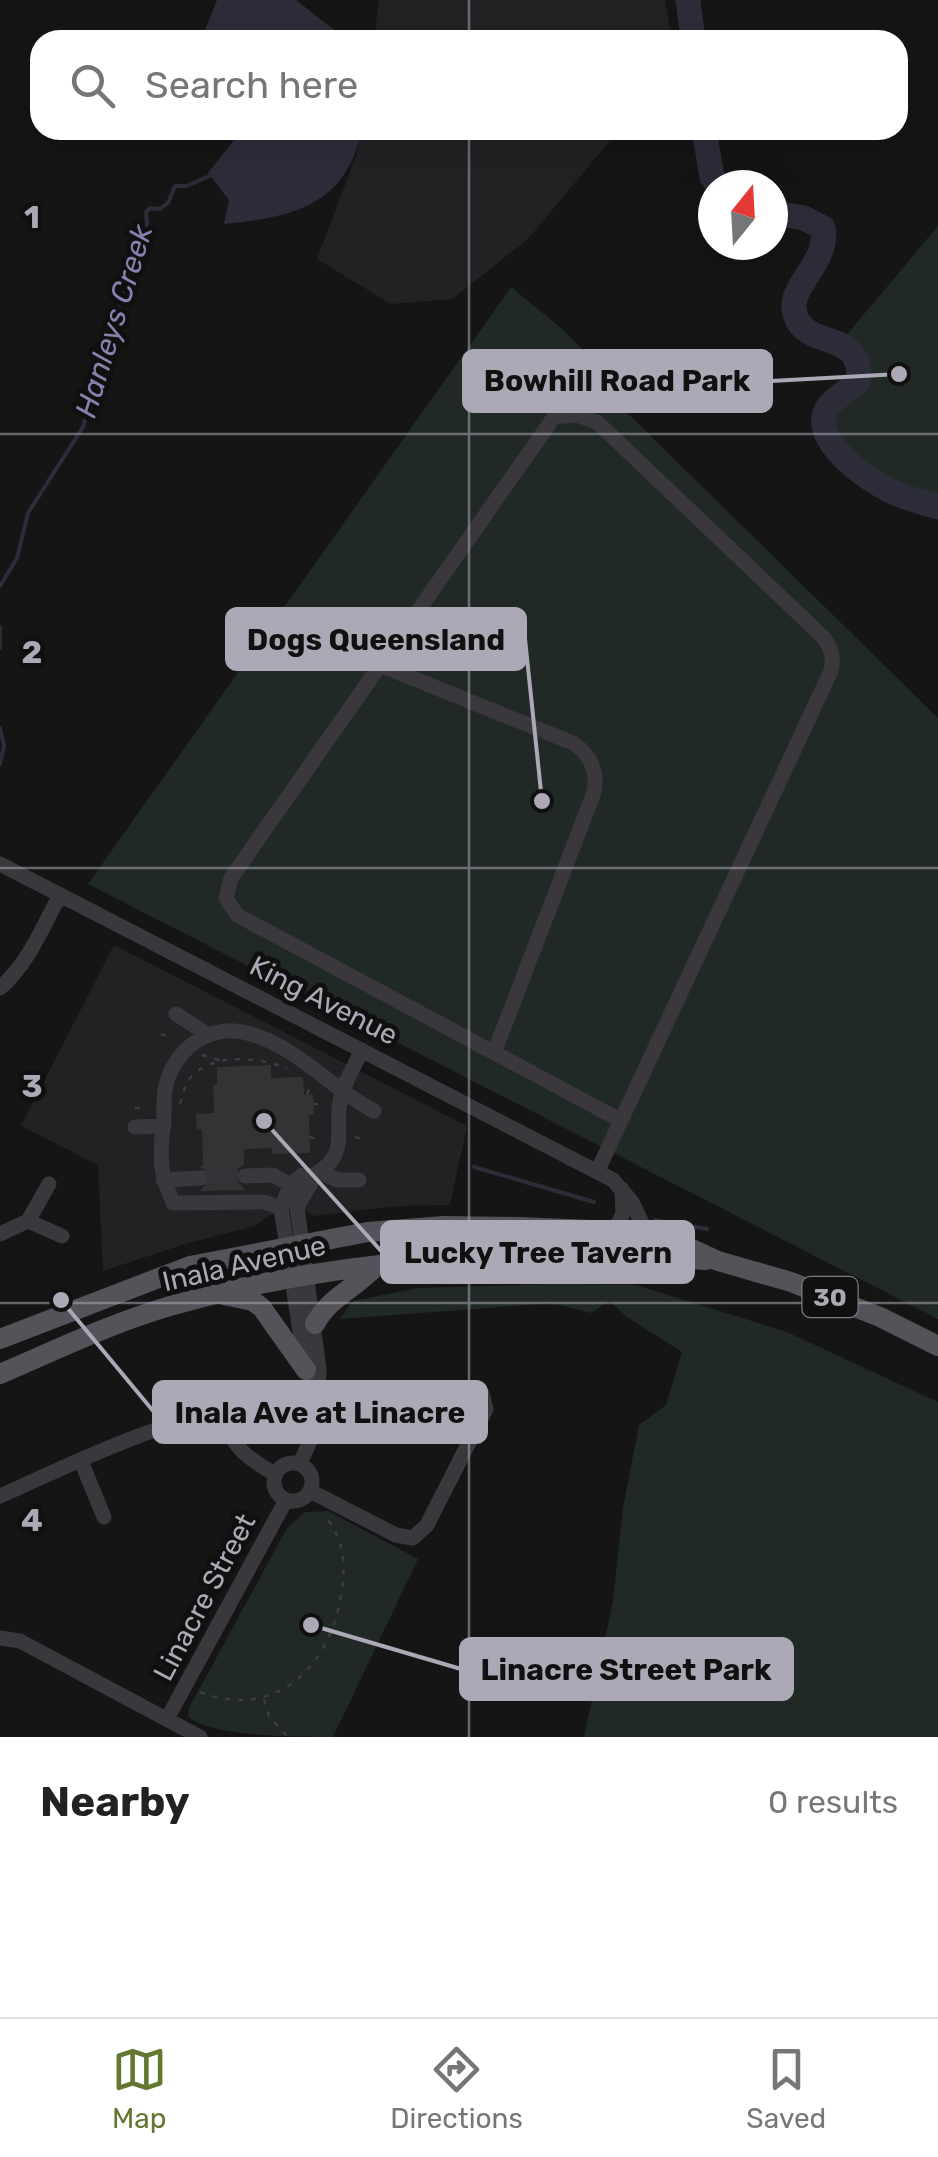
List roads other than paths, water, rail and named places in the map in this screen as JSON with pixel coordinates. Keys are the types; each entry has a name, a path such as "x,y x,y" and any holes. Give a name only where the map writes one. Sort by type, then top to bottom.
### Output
{"main road":[{"name":"Inala Avenue","path":"0,1339 190,1266 368,1232 444,1226 615,1230 653,1236"},
{"name":"30","path":"653,1236 792,1282 880,1316 938,1346"},
{"name":"Inala Avenue","path":"0,1374 150,1313 298,1276 492,1255 567,1253 718,1260"},
{"path":"315,1324 326,1306 358,1285 376,1266"},
{"path":"218,1294 258,1304 313,1370"}],"street":[{"path":"596,1172 832,671 832,650 702,519 598,422 576,415 554,417 540,432 231,878 226,898 237,915 620,1120"},
{"path":"380,665 573,744 585,751 596,776 593,794 494,1053"},
{"name":"King Avenue","path":"0,864 596,1172 622,1189 653,1236"},
{"path":"0,988 26,960 60,895"},
{"path":"176,1014 207,1034"},
{"path":"281,1208 264,1202 174,1204 164,1180 166,1087 175,1063 193,1042 207,1034 250,1033 302,1060 374,1111"},
{"path":"281,1208 297,1189 310,1183 333,1160 339,1148 338,1106 342,1090 362,1050"},
{"path":"135,1127 164,1126"},
{"path":"315,1174 360,1180"},
{"path":"245,1176 273,1175 297,1189"},
{"path":"164,1180 200,1178"},
{"path":"0,1234 28,1222 49,1184"},
{"path":"297,1189 294,1244 316,1391 316,1424 300,1464"},
{"path":"615,1230 623,1214 622,1189"},
{"path":"281,1208 294,1244"},
{"path":"28,1222 62,1236"},
{"path":"298,1276 315,1324 313,1370"},
{"path":"310,1491 396,1536 413,1538 427,1525 486,1409 482,1393"},
{"path":"0,1496 163,1428 194,1420 210,1420 226,1429 241,1450 275,1474"},
{"path":"81,1461 104,1517"},
{"path":"285,1464 300,1464 310,1474 310,1491 302,1498 286,1500 274,1488 275,1474 285,1464"},
{"name":"Linacre Street","path":"167,1719 286,1500"},
{"path":"0,1638 20,1641 200,1737"}],"waterway":[{"path":"688,0 692,30"},
{"path":"706,140 711,170"},
{"name":"Hanleys Creek","path":"0,586 17,558 28,513 83,427 114,318 135,268 147,223 146,212 168,203 175,186 186,186 212,175"},
{"path":"788,215 823,228 820,252 797,294 795,314 810,333 853,354 858,365 858,382 828,407 824,419 826,432 856,469 882,487 938,507"},
{"name":"Hanleys Creek","path":"0,627 0,648"},
{"name":"Hanleys Creek","path":"0,728 4,746 0,764"},
{"path":"474,1167 594,1202"},
{"path":"655,1220 707,1229"}],"tunnel":[{"path":"200,1178 245,1176"}],"place":[{"name":"Bowhill Road Park","path":"899,374"},
{"name":"Dogs Queensland","path":"542,801"},
{"name":"Lucky Tree Tavern","path":"264,1121"},
{"name":"Inala Ave at Linacre","path":"61,1300"},
{"name":"Linacre Street Park","path":"311,1625"}]}
